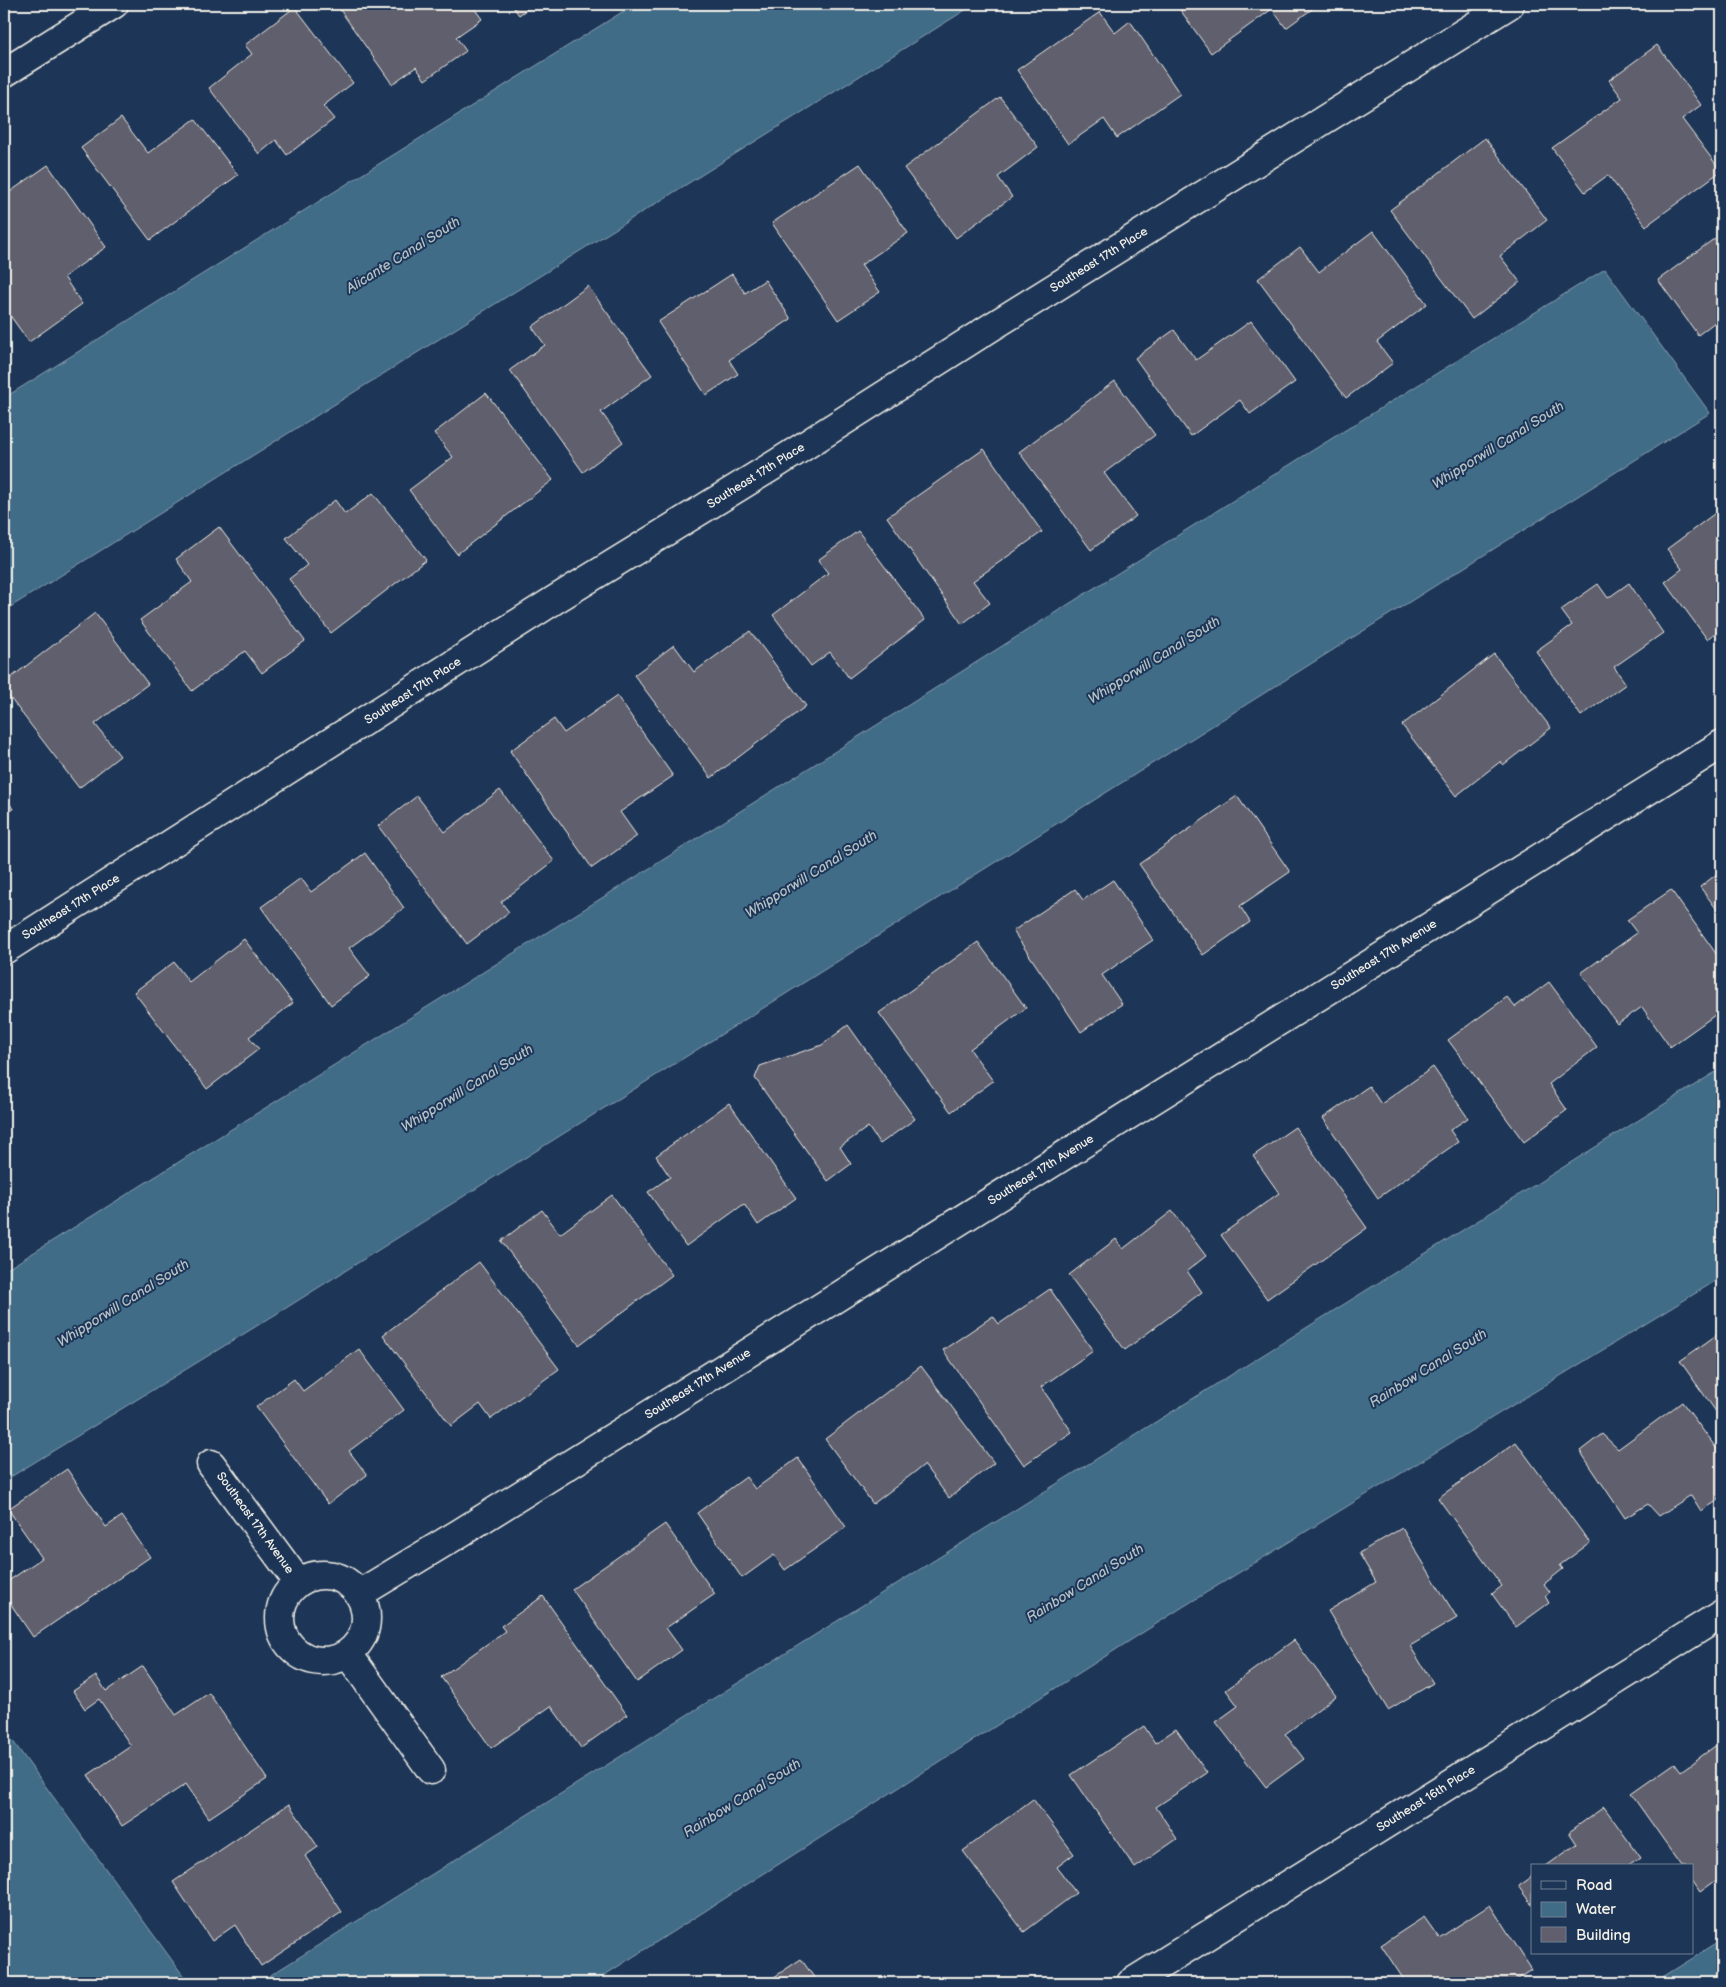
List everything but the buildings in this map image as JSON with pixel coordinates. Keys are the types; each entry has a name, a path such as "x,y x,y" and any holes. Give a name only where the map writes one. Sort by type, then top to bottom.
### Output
{"street":[{"path":"4,73 114,4"},
{"name":"Southeast 17th Place","path":"4,950 556,599 776,464 992,326 1510,4"},
{"name":"Southeast 17th Avenue","path":"348,1654 336,1660 322,1662 308,1660 287,1643 280,1631 281,1603 288,1591 298,1582 310,1576 324,1574 344,1580 359,1594 468,1528 1722,744"},
{"name":"Southeast 17th Avenue","path":"211,1464 298,1582"},
{"path":"359,1594 365,1606 364,1633 358,1645 348,1654 431,1770"},
{"name":"Southeast 16th Place","path":"1131,1983 1722,1614"}],"water":[{"name":"Alicante Canal South","path":"635,4 975,4 4,611 4,398"},
{"name":"Whipporwill Canal South","path":"1605,269 1710,413 286,1308 4,1481 4,1271"},
{"name":"Rainbow Canal South","path":"1722,1068 1722,1277 1186,1605 592,1983 258,1983"},
{"path":"4,1729 182,1974 190,1983 4,1983"},
{"path":"1722,1940 1722,1983 1653,1983"}]}
